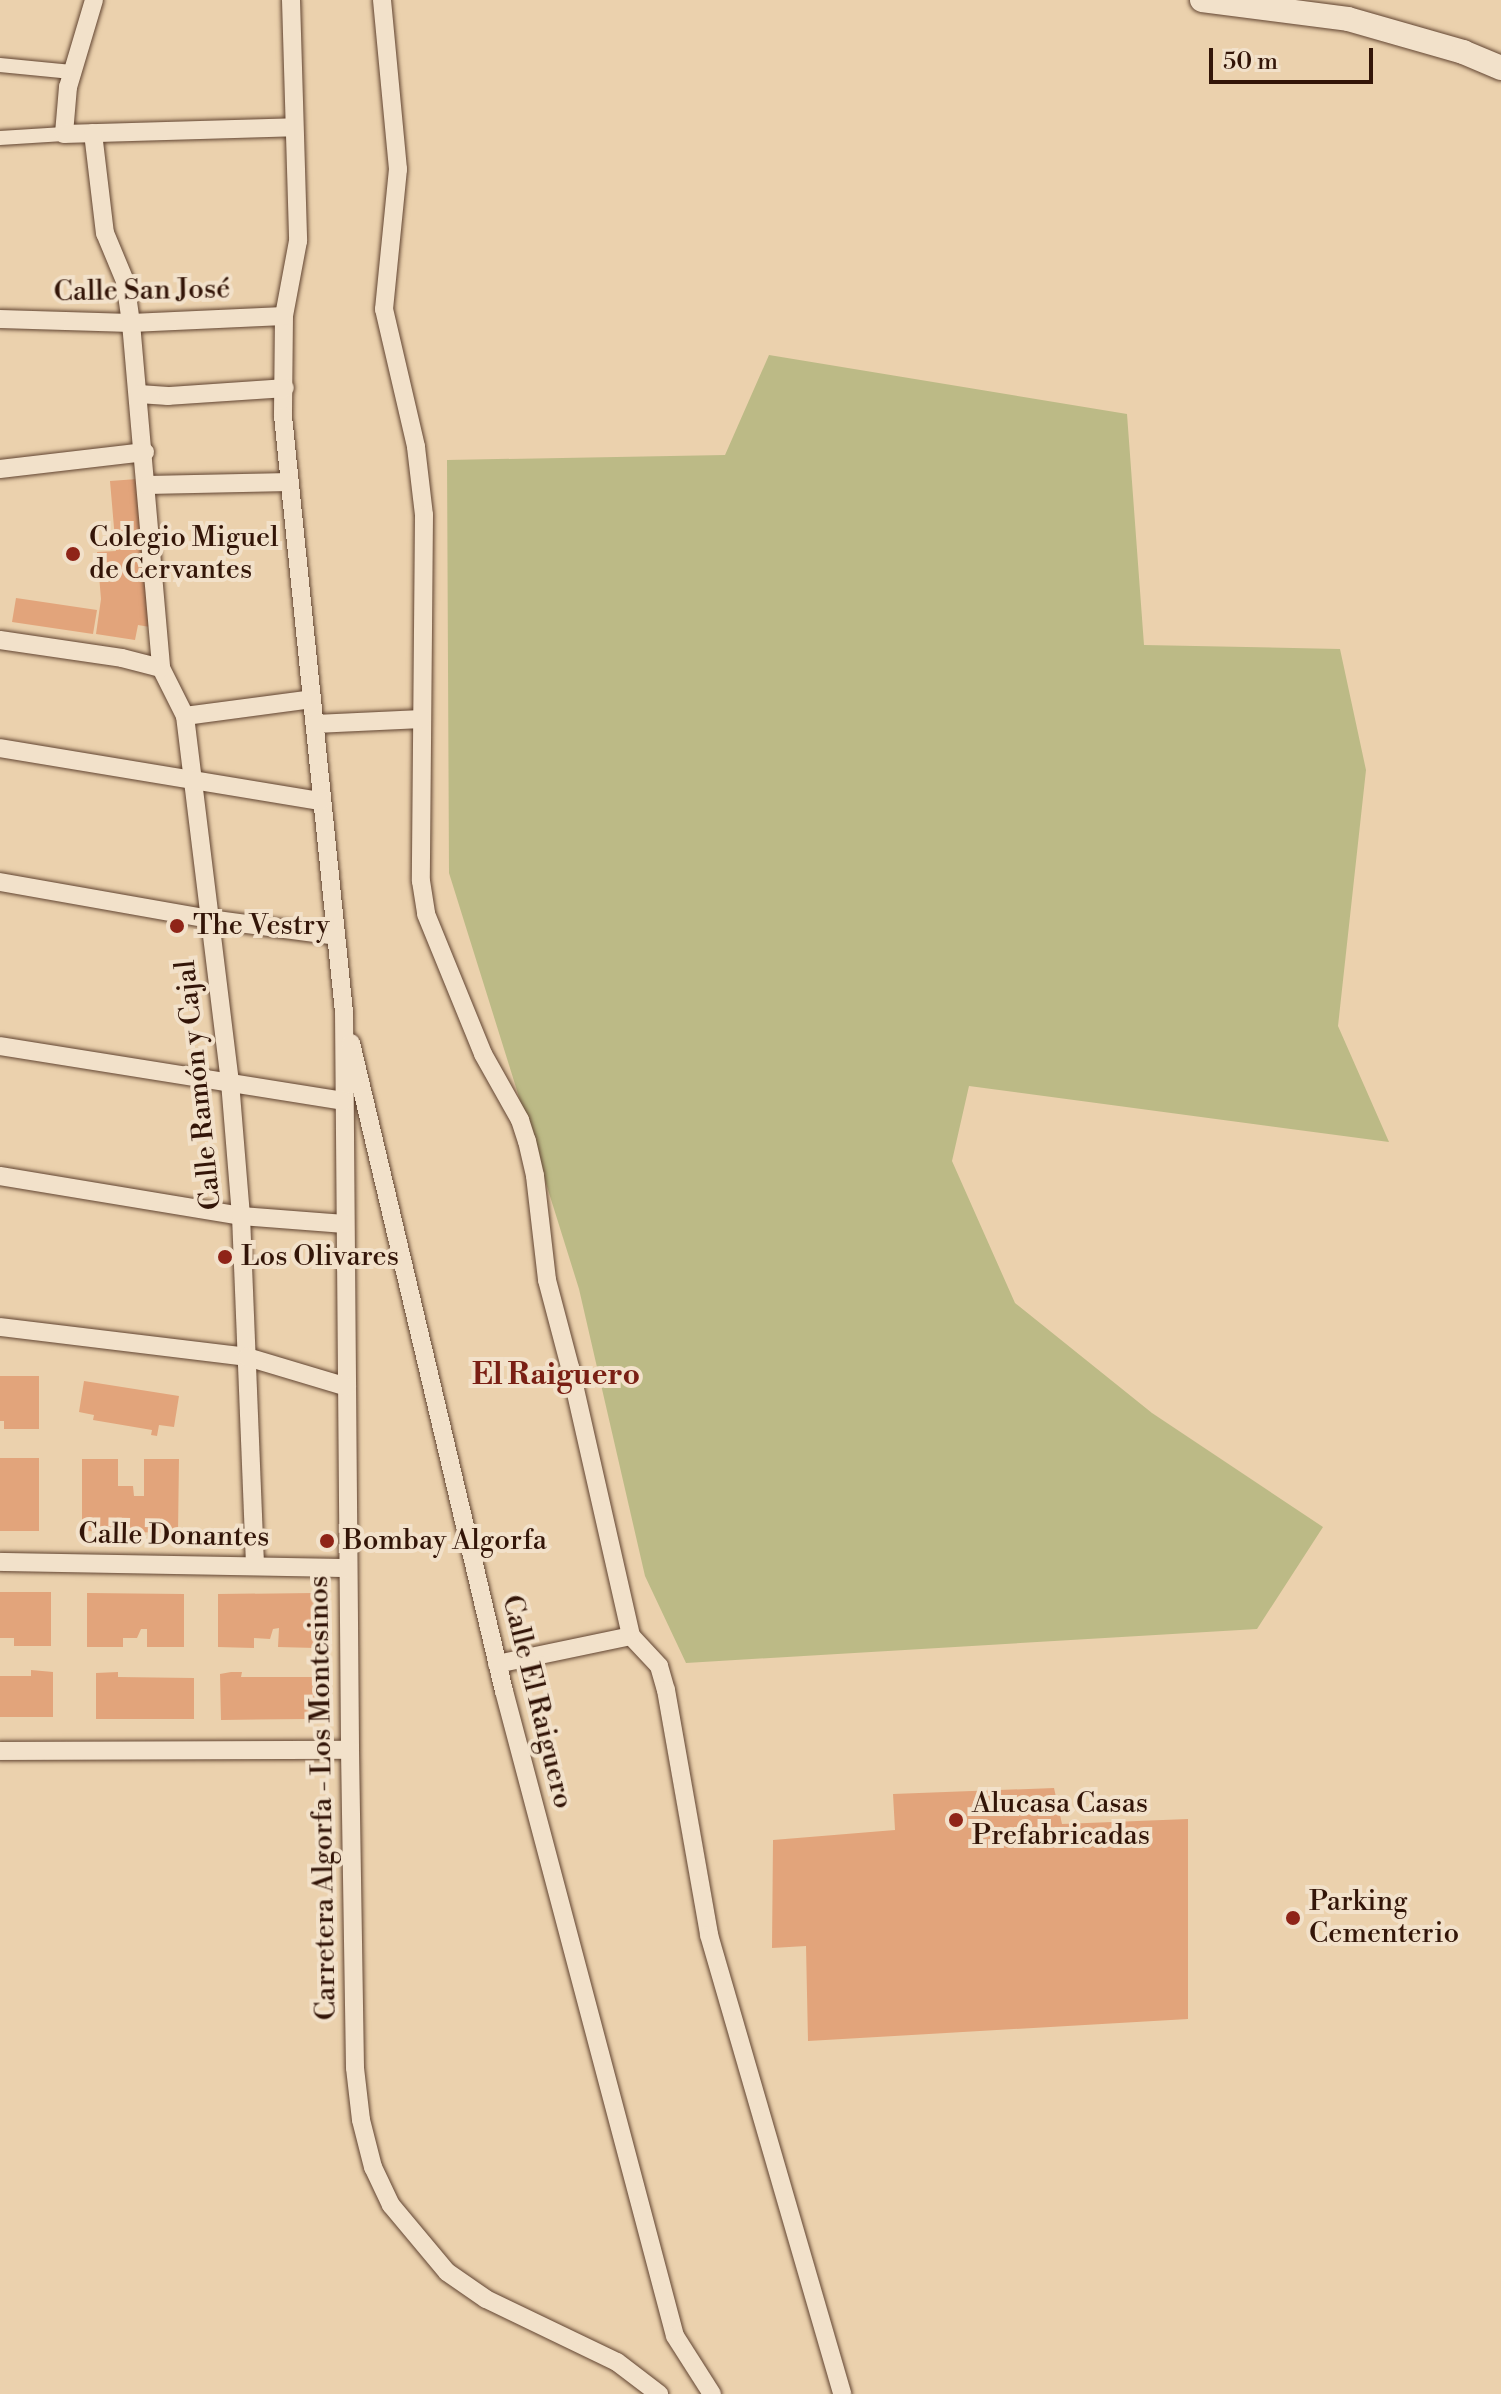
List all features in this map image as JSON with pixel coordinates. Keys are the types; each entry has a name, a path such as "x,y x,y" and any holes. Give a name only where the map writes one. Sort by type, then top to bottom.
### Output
{"main road":[{"path":"1202,0 1348,19 1463,52 1501,68"}],"street":[{"path":"64,134 72,72 94,0"},
{"name":"Carretera Algorfa - Los Montesinos","path":"291,0 298,241 284,316 283,416 344,1012 350,1750 355,2068 361,2120 373,2167 391,2205 447,2272 486,2299 617,2362 659,2394"},
{"path":"382,0 398,169 384,309 416,447 424,515 421,881 426,914 483,1054 520,1120 527,1141 535,1176 547,1280 570,1367 631,1636 659,1666 666,1690 709,1935 842,2394"},
{"path":"0,65 72,72"},
{"path":"0,138 294,127"},
{"name":"Calle Ramón y Cajal","path":"93,133 105,233 125,281 145,452 161,668 185,716 230,1082 241,1216 255,1566"},
{"name":"Calle San José","path":"0,319 131,323 284,316"},
{"path":"139,394 168,396 285,388"},
{"path":"0,469 145,452"},
{"path":"147,485 290,482"},
{"path":"0,640 122,658 161,668"},
{"path":"185,716 312,699"},
{"path":"315,724 422,719"},
{"path":"0,748 321,801"},
{"path":"0,882 209,919 336,936"},
{"name":"Calle El Raiguero","path":"344,1012 497,1664 675,2336 712,2394"},
{"path":"0,1046 344,1101"},
{"path":"0,1176 241,1216 345,1224"},
{"path":"0,1327 247,1357 347,1387"},
{"name":"Calle Donantes","path":"0,1562 348,1568"},
{"path":"497,1664 631,1636"},
{"path":"0,1751 350,1750"}],"shaded area":[{"path":"769,355 1127,414 1144,645 1340,649 1366,770 1338,1026 1389,1142 969,1086 952,1161 1015,1303 1152,1413 1323,1527 1257,1629 686,1663 645,1576 579,1289 449,873 447,460 725,455"}],"building":[{"path":"137,479 150,627 138,625 135,640 96,634 101,599 97,552 116,551 110,481"},
{"path":"16,598 97,610 93,634 12,622"},
{"path":"0,1376 39,1376 39,1429 4,1429 4,1421 0,1421"},
{"path":"84,1381 179,1396 174,1427 159,1425 157,1436 151,1435 152,1430 93,1420 94,1415 79,1412"},
{"path":"0,1458 39,1458 39,1531 0,1531"},
{"path":"82,1459 118,1459 118,1486 133,1486 134,1496 144,1496 144,1459 179,1459 178,1533 82,1531"},
{"path":"0,1592 51,1592 51,1646 14,1646 14,1638 0,1638"},
{"path":"87,1593 184,1594 184,1647 147,1647 147,1629 141,1629 137,1638 123,1638 123,1647 87,1647"},
{"path":"315,1593 316,1648 278,1647 279,1628 273,1629 270,1639 254,1638 254,1648 218,1647 218,1594"},
{"path":"31,1670 53,1672 53,1717 0,1717 0,1676 31,1676"},
{"path":"118,1672 118,1677 194,1678 194,1719 96,1719 96,1673"},
{"path":"242,1672 241,1677 317,1677 317,1712 306,1712 306,1719 221,1720 220,1674"},
{"path":"1054,1788 1062,1824 1188,1819 1188,2019 808,2041 806,1946 772,1948 773,1840 895,1830 893,1794"}],"place":[{"name":"Colegio Miguel de Cervantes","path":"73,554"},
{"name":"The Vestry","path":"177,926"},
{"name":"Los Olivares","path":"225,1257"},
{"name":"Bombay Algorfa","path":"327,1541"},
{"name":"Alucasa Casas Prefabricadas","path":"956,1820"},
{"name":"Parking Cementerio","path":"1293,1918"}],"district":[{"name":"El Raiguero","path":"556,1375"}]}
